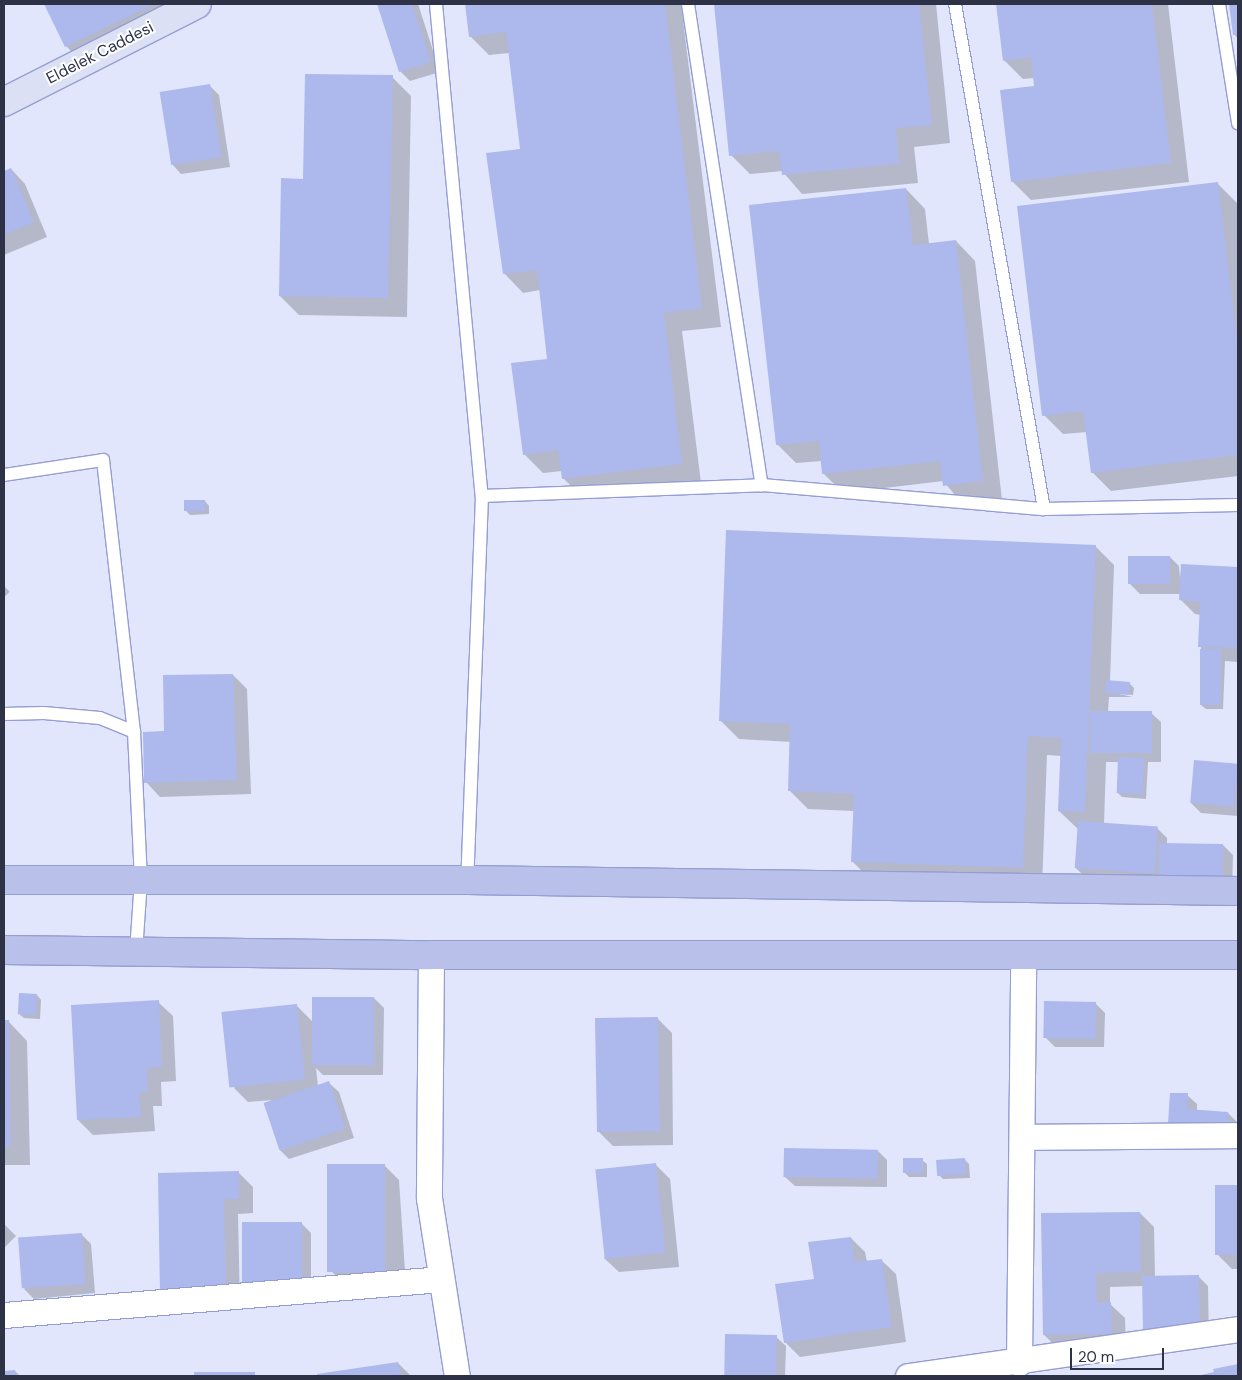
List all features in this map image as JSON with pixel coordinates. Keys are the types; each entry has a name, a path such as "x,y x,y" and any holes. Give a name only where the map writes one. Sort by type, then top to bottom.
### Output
{"main road":[{"path":"4,880 467,880 1238,891"},
{"path":"4,950 431,955 1238,955"}],"street":[{"name":"Eldelek Caddesi","path":"4,102 170,11 197,4"},
{"path":"1019,1363 1023,954"},
{"path":"431,955 428,1198 457,1376"},
{"path":"1022,1137 1238,1135"},
{"path":"4,1315 441,1279"},
{"path":"908,1376 1019,1363 1238,1330"}],"lane":[{"path":"436,4 482,496 467,880"},
{"path":"688,4 762,485"},
{"path":"955,4 1044,509"},
{"path":"1219,4 1238,123"},
{"path":"4,475 103,460 134,732 140,880 136,951"},
{"path":"482,496 762,485 1044,509 1238,505"},
{"path":"4,714 44,713 100,718 134,732"}],"building":[{"path":"44,4 155,4 65,47"},
{"path":"377,4 412,4 431,62 399,72"},
{"path":"465,4 665,4 702,308 664,313 682,464 562,479 558,450 523,455 511,363 547,359 537,270 503,274 486,153 520,149 506,32 469,37"},
{"path":"714,4 919,4 932,125 896,128 899,164 782,175 779,151 729,156"},
{"path":"996,4 1152,4 1171,163 1011,182 1000,90 1034,86 1031,57 1003,61"},
{"path":"1229,4 1238,4 1238,34 1233,35"},
{"path":"305,74 393,75 388,298 279,296 281,178 303,179"},
{"path":"210,84 222,157 171,165 160,92"},
{"path":"11,168 34,222 4,235 4,171"},
{"path":"1218,182 1238,349 1238,455 1091,473 1083,411 1042,416 1017,206"},
{"path":"906,188 913,245 956,240 983,481 943,486 940,461 822,474 819,441 776,445 749,205"},
{"path":"184,500 205,500 205,511 184,511"},
{"path":"726,530 1096,545 1085,812 1058,811 1061,738 1028,736 1023,868 851,862 854,794 788,791 790,724 719,721"},
{"path":"1128,556 1170,556 1170,584 1128,584"},
{"path":"1181,564 1238,567 1238,648 1198,647 1200,602 1179,600"},
{"path":"1200,649 1221,649 1221,705 1200,705"},
{"path":"233,674 237,780 144,783 143,732 164,731 163,675"},
{"path":"1106,680 1130,682 1129,695 1105,693"},
{"path":"1090,711 1152,711 1152,753 1090,753"},
{"path":"1118,757 1144,758 1143,794 1117,793"},
{"path":"1194,760 1238,764 1234,807 1190,803"},
{"path":"1078,821 1158,827 1155,873 1075,868"},
{"path":"1159,843 1223,844 1222,881 1158,880"},
{"path":"19,993 37,994 36,1015 18,1014"},
{"path":"312,997 374,997 374,1065 312,1065"},
{"path":"159,1000 162,1067 147,1068 148,1092 139,1092 141,1117 77,1120 71,1005"},
{"path":"1044,1001 1096,1002 1095,1039 1043,1038"},
{"path":"297,1004 305,1080 229,1088 221,1012"},
{"path":"658,1017 660,1131 597,1132 595,1018"},
{"path":"4,1020 9,1020 11,1146 4,1147"},
{"path":"329,1081 345,1128 280,1151 264,1103"},
{"path":"1170,1093 1188,1093 1187,1109 1228,1112 1228,1126 1168,1123"},
{"path":"784,1148 878,1150 877,1179 783,1177"},
{"path":"903,1158 923,1158 923,1173 903,1173"},
{"path":"965,1158 966,1174 937,1176 936,1160"},
{"path":"656,1163 665,1253 605,1259 595,1169"},
{"path":"327,1164 385,1164 385,1272 327,1272"},
{"path":"239,1171 239,1199 224,1199 226,1294 160,1295 158,1173"},
{"path":"1215,1185 1238,1185 1238,1255 1215,1255"},
{"path":"1140,1212 1141,1272 1096,1273 1097,1303 1111,1302 1112,1334 1043,1335 1041,1213"},
{"path":"242,1222 302,1222 302,1286 242,1286"},
{"path":"82,1233 86,1284 22,1288 18,1237"},
{"path":"851,1237 855,1262 882,1259 892,1327 784,1343 775,1284 814,1279 808,1242"},
{"path":"1199,1275 1200,1335 1143,1336 1142,1276"},
{"path":"725,1334 777,1335 776,1376 724,1376"},
{"path":"398,1362 401,1376 317,1376 317,1374"},
{"path":"1238,1364 1238,1376 1199,1376 1214,1372 1213,1369"},
{"path":"15,1370 16,1376 4,1376 4,1371"},
{"path":"194,1372 255,1372 255,1376 194,1376"}]}
